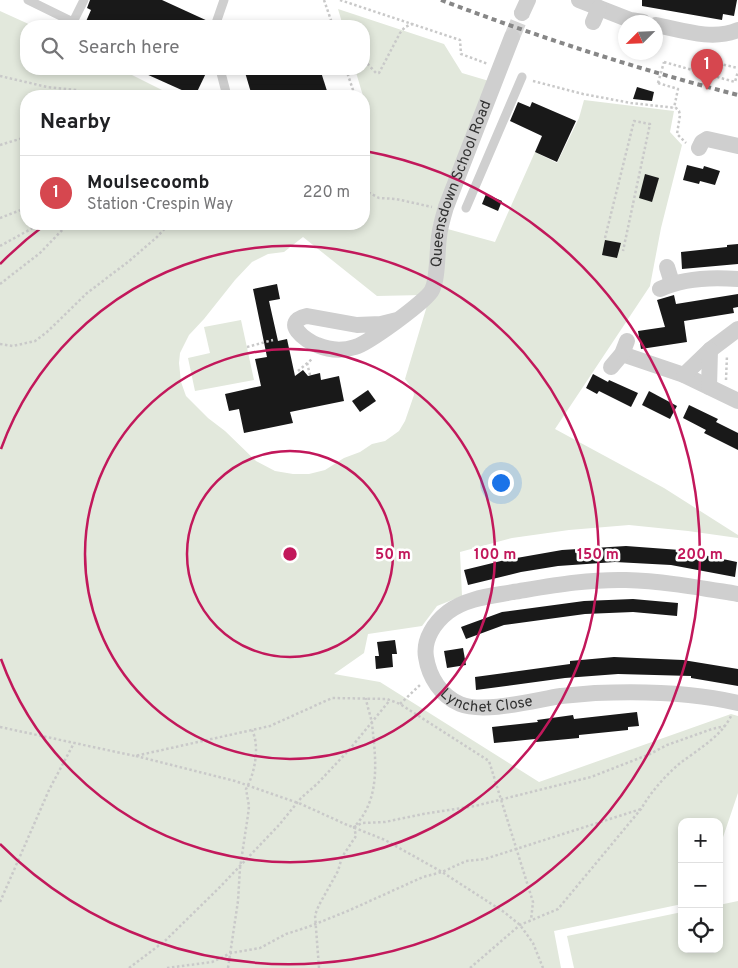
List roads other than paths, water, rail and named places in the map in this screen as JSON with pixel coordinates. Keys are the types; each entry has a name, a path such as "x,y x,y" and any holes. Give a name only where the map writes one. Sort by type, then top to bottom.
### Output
{"street":[{"path":"579,0 596,15 618,18"},
{"path":"663,26 707,34 726,34 738,30"},
{"name":"Queensdown School Road","path":"397,320 381,324 357,325 305,316 297,321 296,329 302,336 318,346 330,349 344,349 360,345 397,320 433,289 439,236 446,207 512,37"},
{"path":"694,148 707,139 738,146"},
{"path":"667,267 666,286 696,280 738,279"},
{"path":"684,375 710,350 738,329"},
{"path":"611,367 625,348 738,402"},
{"path":"709,387 710,350"},
{"name":"Lynchet Close","path":"736,703 660,693 596,693 495,706 478,707 460,704 438,687 427,665 425,651 432,629 448,611 473,600 543,587 598,580 658,582 738,594"}],"lane":[{"path":"28,0 69,20"},
{"path":"74,20 84,0"},
{"path":"217,20 224,0"},
{"path":"222,75 225,90"},
{"path":"466,208 522,77"}],"tunnel":[{"path":"512,37 522,13"}],"railway":[{"path":"441,0 588,52 738,95"}],"place":[{"name":"Moulsecoomb","path":"707,90"}]}
